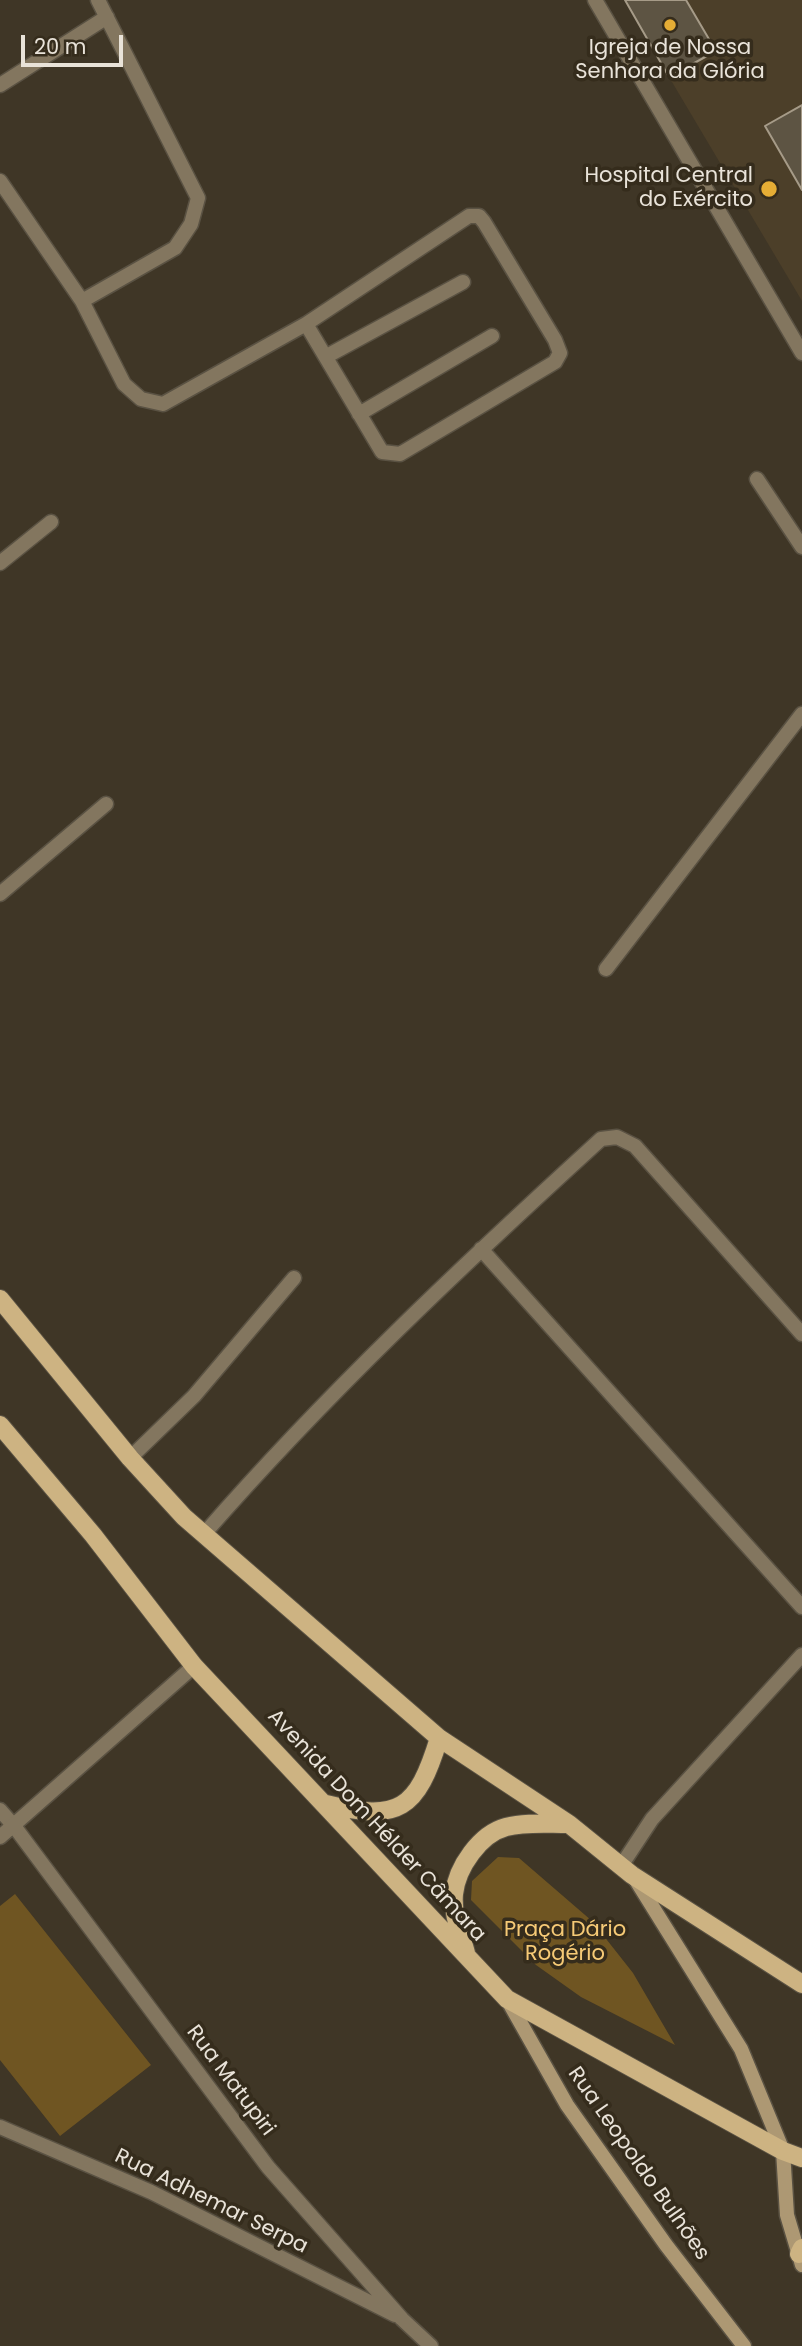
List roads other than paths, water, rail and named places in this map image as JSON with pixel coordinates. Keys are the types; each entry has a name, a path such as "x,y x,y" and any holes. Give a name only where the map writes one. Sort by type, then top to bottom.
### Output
{"main road":[{"path":"0,1299 130,1458 204,1534 439,1738 569,1824 627,1870 802,1984"},
{"name":"Avenida Dom Hélder Câmara","path":"0,1425 93,1535 194,1666 507,1999 783,2151 802,2158"},
{"path":"326,1804 365,1814 386,1811 406,1802 423,1785 439,1738"},
{"path":"467,1956 455,1916 454,1892 464,1865 480,1842 505,1827 569,1824"},
{"path":"627,1870 741,2049 783,2151 787,2215 801,2256"},
{"name":"Rua Leopoldo Bulhões","path":"507,1999 567,2105 666,2245 744,2346"}],"street":[{"path":"82,301 175,248 191,224 198,198 98,0"},
{"path":"594,0 802,353"},
{"path":"0,85 107,17"},
{"path":"0,181 82,301 124,384 141,400 163,404 306,324 469,216 479,216 555,340 560,353 555,362 400,454 382,453 306,324"},
{"path":"327,356 463,282"},
{"path":"359,414 492,336"},
{"path":"757,479 802,547"},
{"path":"0,563 51,522"},
{"path":"606,969 802,714"},
{"path":"0,894 106,804"},
{"path":"204,1534 257,1473 481,1249 601,1139 617,1137 635,1146 802,1334"},
{"path":"481,1249 802,1607"},
{"path":"130,1458 194,1396 294,1278"},
{"path":"627,1870 653,1819 802,1655"},
{"path":"0,1837 194,1666"},
{"name":"Rua Matupiri","path":"0,1810 268,2166 402,2319 431,2346"},
{"name":"Rua Adhemar Serpa","path":"0,2127 151,2192 402,2319"}],"place":[{"name":"Igreja de Nossa Senhora da Glória","path":"670,25"},
{"name":"Hospital Central do Exército","path":"769,189"}],"park label":[{"name":"Praça Dário Rogério","path":"565,1943"}]}
